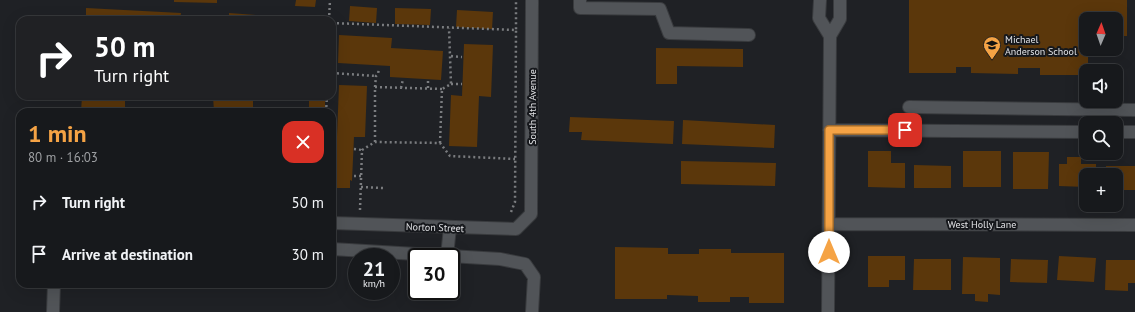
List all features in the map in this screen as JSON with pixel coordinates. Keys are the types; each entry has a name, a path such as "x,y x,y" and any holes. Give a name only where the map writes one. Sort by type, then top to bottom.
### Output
{"street":[{"name":"South 4th Avenue","path":"531,214 532,0"},
{"path":"580,0 580,8 660,9 669,33 749,35"},
{"path":"820,0 819,18 830,36"},
{"path":"828,312 830,36 840,19 840,0"},
{"path":"909,107 1135,110"},
{"path":"829,130 1079,132"},
{"path":"1123,132 1135,132"},
{"name":"Norton Street","path":"336,223 516,229 531,214"},
{"name":"West Holly Lane","path":"829,224 1135,225"},
{"path":"448,248 450,227"},
{"path":"336,249 408,254"},
{"path":"460,257 500,259 525,264 534,277 532,312"},
{"path":"53,312 54,288"}],"path":[{"path":"329,16 330,0"},
{"path":"509,214 513,211 515,202 516,0"},
{"path":"336,23 516,30"},
{"path":"449,28 451,84"},
{"path":"451,56 462,57"},
{"path":"374,142 375,87 376,76 379,68"},
{"path":"336,72 376,76"},
{"path":"401,88 403,79"},
{"path":"428,81 428,88"},
{"path":"375,87 442,89 451,84 462,84"},
{"path":"442,89 440,143 450,156 515,159"},
{"path":"354,149 362,150 374,142 440,143"},
{"path":"362,150 360,211 368,211"},
{"path":"354,176 361,176"},
{"path":"361,188 383,188"}],"building":[{"path":"174,0 217,0 217,3 174,2"},
{"path":"296,0 316,0 315,7 295,6"},
{"path":"909,0 1127,0 1127,36 1123,36 1123,12 1079,12 1079,56 1088,56 1088,64 1079,64 1079,75 1040,75 1040,68 1018,68 1018,74 971,73 971,67 956,67 956,73 909,73"},
{"path":"350,6 377,8 376,23 349,21"},
{"path":"86,8 181,13 181,16 86,16"},
{"path":"395,8 431,9 430,25 395,24"},
{"path":"457,10 493,12 492,29 456,27"},
{"path":"229,13 268,16 229,16"},
{"path":"339,35 392,38 391,48 443,51 441,80 390,77 390,66 338,63"},
{"path":"464,44 493,45 491,97 479,96 477,147 449,146 451,95 462,96"},
{"path":"656,48 743,49 743,67 677,66 677,84 656,84"},
{"path":"339,85 367,86 365,137 354,137 352,181 350,180 350,188 336,188"},
{"path":"82,100 125,100 125,108 81,108"},
{"path":"213,100 253,100 253,108 214,108"},
{"path":"309,100 325,100 325,108 309,108"},
{"path":"570,117 674,121 673,144 581,140 582,132 569,132"},
{"path":"683,120 775,125 774,148 682,144"},
{"path":"868,151 891,151 891,163 905,163 905,188 868,187"},
{"path":"963,151 1001,151 1001,187 963,187"},
{"path":"1013,152 1049,152 1048,189 1013,189"},
{"path":"1067,157 1079,157 1081,164 1096,164 1096,168 1079,168 1079,187 1059,186 1059,164 1067,164"},
{"path":"681,161 776,163 775,186 681,184"},
{"path":"914,165 951,166 951,188 914,188"},
{"path":"1106,166 1135,166 1135,190 1123,190 1123,168 1106,168"},
{"path":"615,247 668,248 668,254 699,254 699,249 731,249 731,253 784,253 784,303 749,303 749,297 730,297 730,302 698,302 698,296 667,295 667,299 615,299"},
{"path":"868,256 905,256 905,280 889,280 889,287 868,287"},
{"path":"1059,256 1096,258 1094,282 1057,280"},
{"path":"963,257 1000,258 1000,295 988,294 988,302 975,301 975,294 962,294"},
{"path":"914,259 951,259 951,290 913,290"},
{"path":"1011,259 1048,260 1047,283 1010,282"},
{"path":"1106,260 1135,260 1135,283 1128,283 1128,291 1105,290"}],"place":[{"name":"Michael Anderson School","path":"992,60"}],"route":[{"path":"829,252 829,130 905,130"}]}
